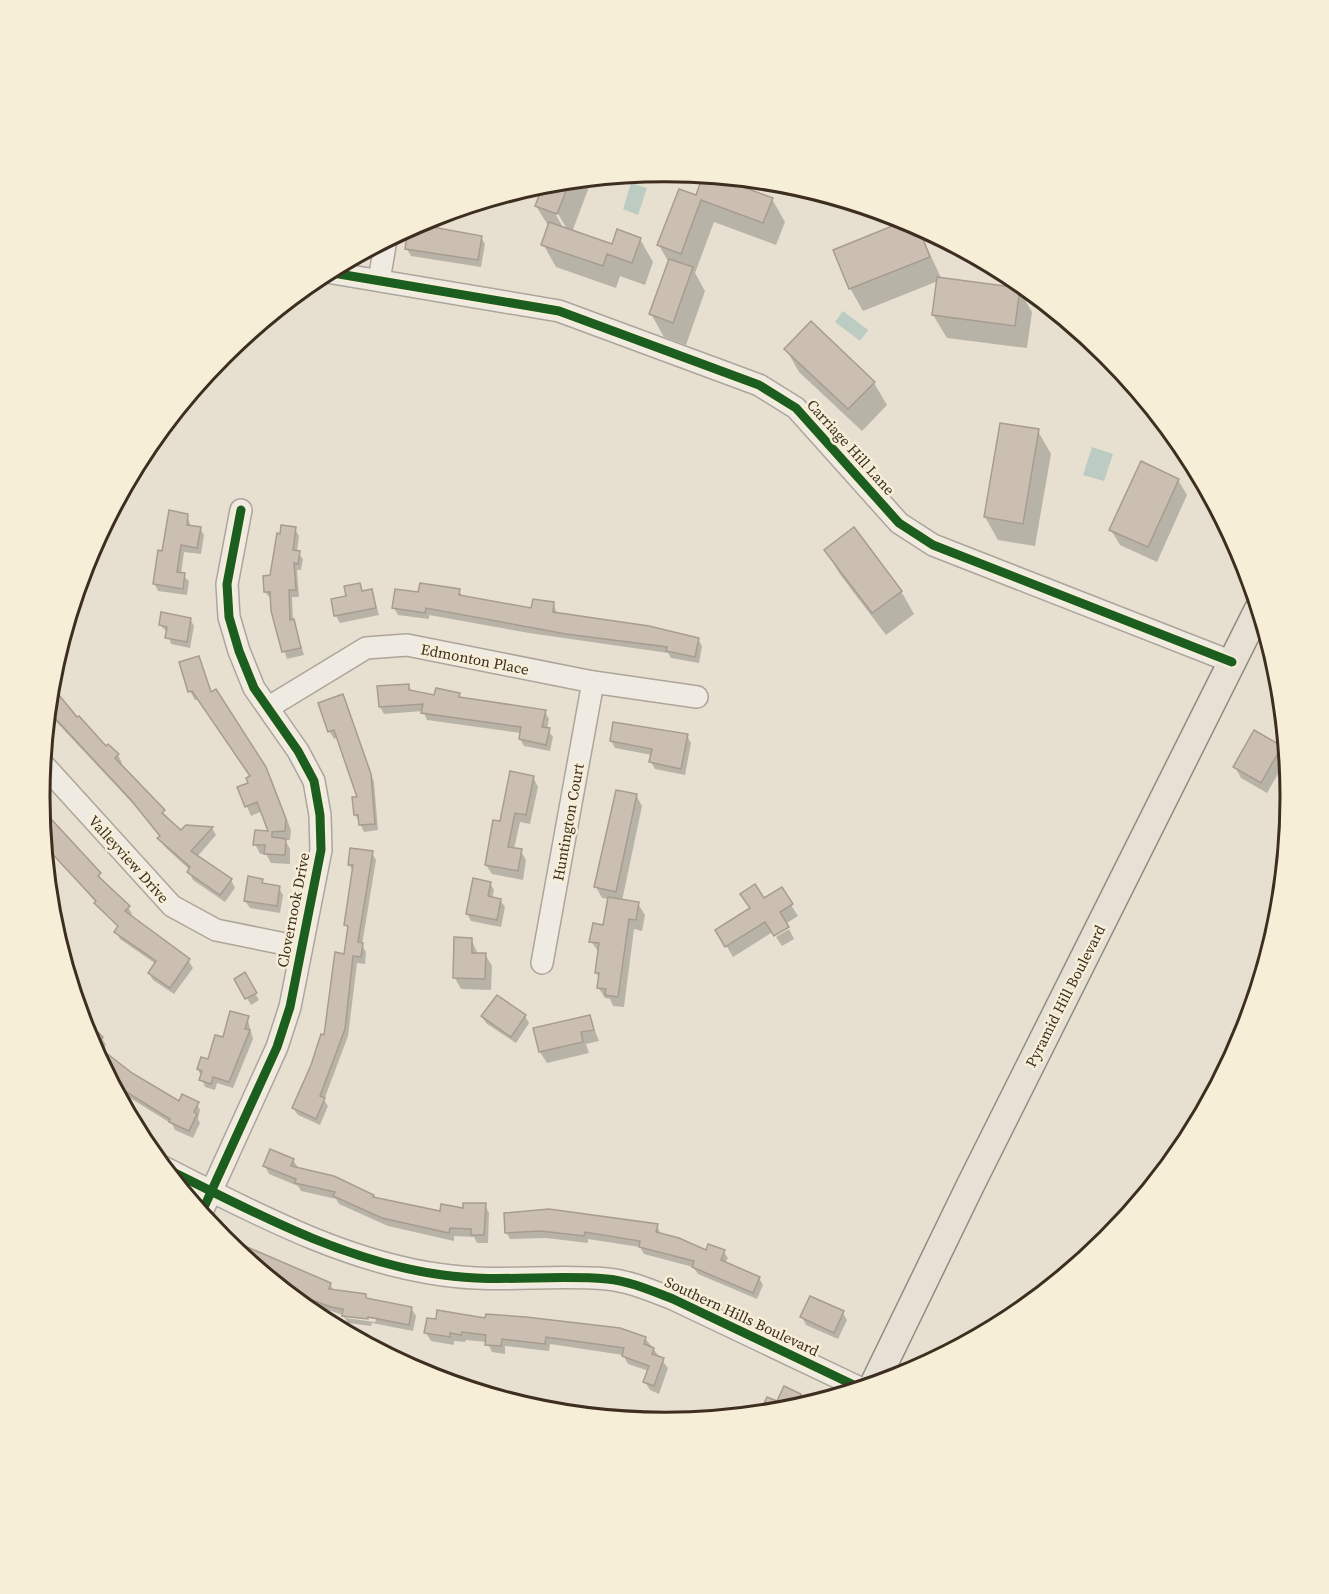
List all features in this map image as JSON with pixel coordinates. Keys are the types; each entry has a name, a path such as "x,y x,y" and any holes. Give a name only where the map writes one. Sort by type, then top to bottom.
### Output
{"main road":[{"name":"Pyramid Hill Boulevard","path":"880,1373 971,1184 1253,619"}],"street":[{"path":"379,280 384,249"},
{"name":"Carriage Hill Lane","path":"341,274 559,310 759,385 796,408 898,523 933,545 1232,662"},
{"name":"Clovernook Drive","path":"205,1205 277,1047 290,1007 300,947 321,850 320,815 314,781 269,707 254,688 239,651 229,617 227,584 241,510"},
{"name":"Edmonton Place","path":"269,707 366,648 407,645 593,682 697,697"},
{"name":"Huntington Court","path":"542,963 593,682"},
{"name":"Valleyview Drive","path":"51,772 172,906 216,930 300,947"},
{"name":"Southern Hills Boulevard","path":"181,1176 336,1248 401,1268 493,1280 608,1279 642,1287 673,1299 849,1383"}],"shaded area":[{"path":"631,183 647,188 638,215 623,209"},
{"path":"843,311 868,330 860,341 835,322"},
{"path":"1092,447 1113,454 1104,481 1083,475"}],"building":[{"path":"700,183 705,183 742,187 773,198 763,223 701,200 681,254 657,245 679,189 696,195"},
{"path":"566,190 557,214 535,206 539,195"},
{"path":"549,222 612,244 617,229 641,238 632,263 607,254 603,266 541,245"},
{"path":"892,226 923,239 930,257 849,289 833,250"},
{"path":"434,227 482,236 478,260 405,249 406,239"},
{"path":"669,259 693,267 673,323 649,314"},
{"path":"937,277 1006,286 1019,295 1015,326 932,315"},
{"path":"811,321 875,382 848,409 784,349"},
{"path":"1000,423 1039,429 1023,524 984,517"},
{"path":"1141,461 1179,479 1148,547 1109,530"},
{"path":"169,510 188,514 187,525 201,527 197,548 181,545 177,572 185,573 183,589 153,584 158,550 162,551"},
{"path":"281,525 296,527 293,550 300,551 298,564 294,563 296,590 289,590 290,620 294,619 301,648 282,652 271,611 270,592 264,592 263,576 270,575 277,533 280,534"},
{"path":"854,527 902,591 872,613 824,550"},
{"path":"360,583 362,591 372,589 376,608 334,616 331,599 346,596 344,586"},
{"path":"420,583 460,589 459,595 531,608 533,599 554,602 553,612 649,626 699,638 695,657 666,651 667,647 566,634 426,608 425,613 392,608 395,589 418,592"},
{"path":"161,612 191,618 187,642 165,638 167,627 159,625"},
{"path":"199,656 211,692 216,689 266,767 286,819 285,831 272,832 272,837 286,839 285,855 264,854 265,845 253,845 255,830 268,831 257,802 245,807 237,787 248,783 246,778 250,776 192,691 188,692 179,662"},
{"path":"409,684 409,690 434,695 436,688 460,693 459,697 546,710 542,727 550,728 546,745 519,739 521,727 421,713 423,704 379,707 377,686"},
{"path":"58,694 106,746 108,744 119,754 115,758 165,810 162,813 181,830 186,825 213,827 191,851 232,879 220,895 187,872 190,867 157,838 160,836 131,800 55,718"},
{"path":"343,694 371,774 375,824 359,825 358,815 354,815 352,797 357,797 334,730 328,732 318,703"},
{"path":"613,722 688,734 681,769 649,762 652,749 610,741"},
{"path":"1254,730 1277,743 1278,754 1261,783 1233,767"},
{"path":"510,771 534,776 526,815 515,813 508,847 522,849 518,871 485,865 493,820 500,821"},
{"path":"616,790 637,794 616,892 594,887"},
{"path":"51,818 101,873 98,876 130,906 125,911 190,959 170,988 148,973 156,961 114,932 118,926 94,903 96,901 53,854"},
{"path":"350,848 373,851 358,942 363,943 361,957 353,956 345,1029 320,1096 325,1098 316,1119 292,1108 311,1065 321,1034 324,1035 335,952 344,954 348,926 344,925 353,865 348,865"},
{"path":"248,876 263,879 262,883 280,886 277,906 244,901"},
{"path":"473,878 491,882 488,896 501,899 497,920 466,914"},
{"path":"755,884 764,898 782,887 793,904 780,912 789,927 774,936 765,922 725,947 715,930 750,908 740,894"},
{"path":"608,897 639,902 636,920 629,919 618,997 605,995 606,989 597,988 599,973 595,973 599,943 589,942 593,923 603,925"},
{"path":"454,937 472,938 472,953 486,953 485,979 453,978"},
{"path":"245,972 257,993 245,999 234,979"},
{"path":"497,995 526,1015 511,1037 481,1016"},
{"path":"230,1011 249,1016 245,1029 250,1030 229,1082 213,1077 211,1084 199,1080 202,1071 197,1069 201,1057 208,1059 215,1035 223,1037"},
{"path":"590,1015 594,1030 581,1032 583,1042 539,1052 533,1028"},
{"path":"95,1029 103,1037 100,1041"},
{"path":"105,1052 132,1073 179,1101 182,1094 199,1102 194,1112 197,1114 189,1131 169,1122 170,1119 125,1091"},
{"path":"270,1149 294,1159 291,1166 334,1176 374,1195 373,1197 440,1211 441,1204 463,1208 463,1203 486,1203 484,1235 471,1235 471,1229 450,1228 449,1233 382,1218 333,1196 335,1192 295,1183 296,1179 263,1166"},
{"path":"549,1209 658,1224 656,1232 679,1238 706,1250 708,1244 725,1250 721,1260 760,1277 753,1293 692,1267 694,1261 639,1247 640,1241 585,1232 584,1236 541,1231 505,1233 504,1213"},
{"path":"245,1246 331,1283 329,1289 366,1294 366,1298 412,1307 409,1325 368,1317 368,1319 342,1316 343,1309 311,1300 290,1285"},
{"path":"810,1296 844,1311 834,1333 800,1317"},
{"path":"437,1310 485,1318 486,1314 620,1328 646,1337 644,1344 654,1348 652,1354 664,1358 654,1386 643,1382 649,1366 622,1356 624,1348 546,1337 545,1344 502,1339 501,1346 485,1345 486,1335 462,1332 461,1335 450,1333 450,1337 424,1333 427,1318 436,1319"},
{"path":"784,1386 801,1394 800,1396 784,1400 764,1404 767,1397 777,1401"}],"cycle path":[{"path":"341,274 559,311 759,385 796,408 899,523 933,545 1232,662"},
{"path":"205,1205 277,1047 290,1007 321,850 320,815 314,781 298,751 254,688 239,651 229,617 227,584 241,510"},
{"path":"181,1176 299,1233 370,1259 406,1268 464,1277 566,1277 616,1280 632,1284 673,1299 849,1383"}]}
